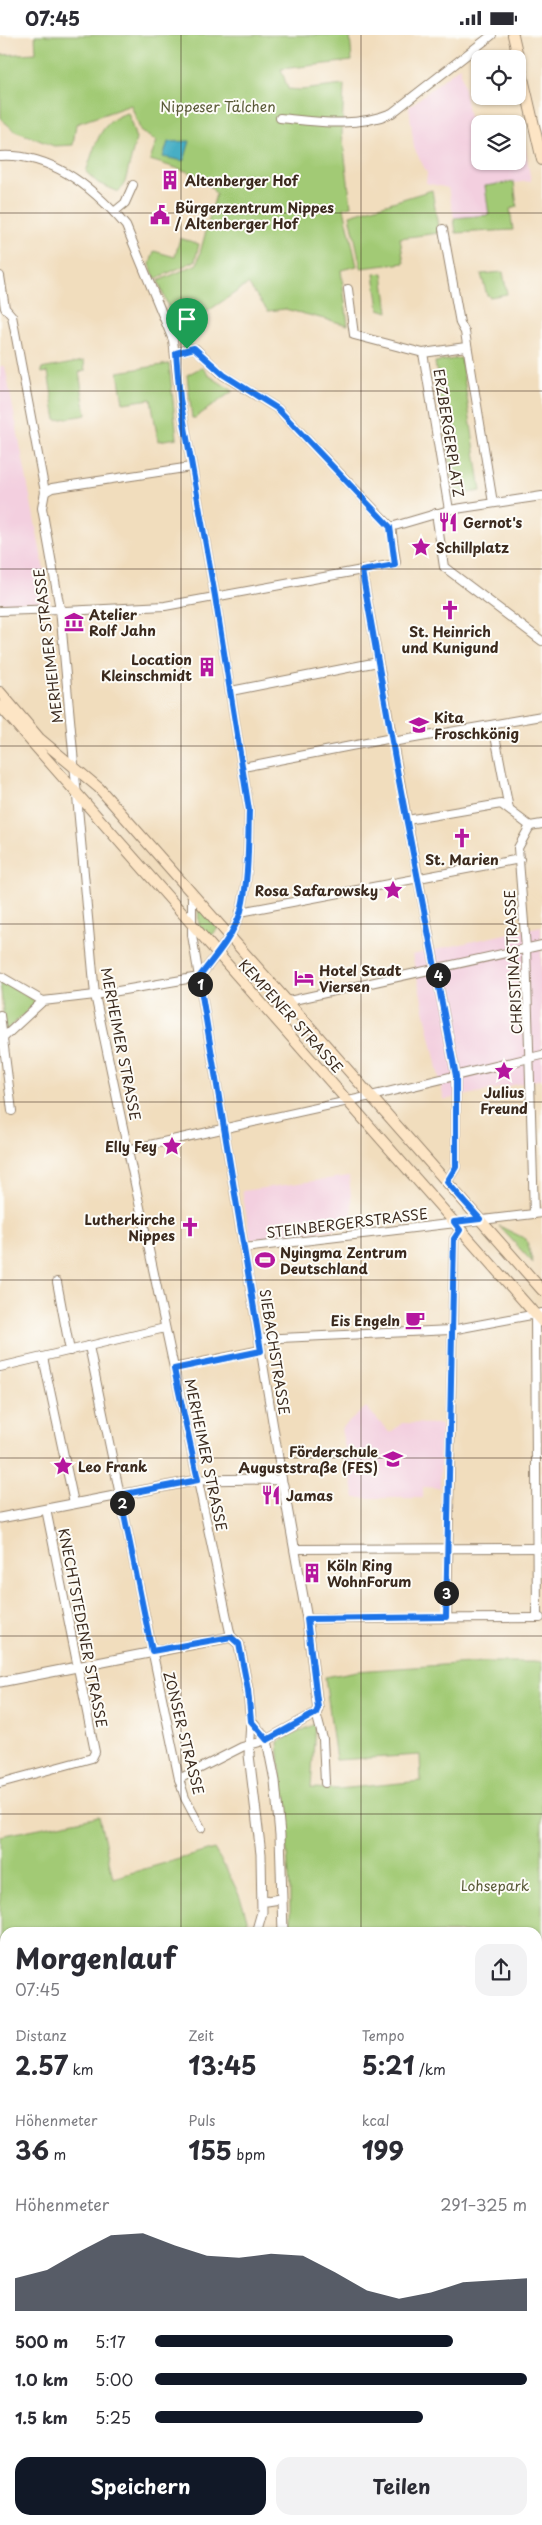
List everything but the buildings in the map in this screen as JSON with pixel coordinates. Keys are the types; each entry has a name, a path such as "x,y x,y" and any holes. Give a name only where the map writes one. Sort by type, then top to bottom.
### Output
{"main road":[{"path":"513,35 542,156"},
{"name":"KEMPENER STRASSE","path":"0,692 39,738 99,788 192,895 289,1001 542,1290"},
{"name":"KEMPENER STRASSE","path":"0,706 77,791 457,1226 540,1317"}],"street":[{"path":"280,118 346,124 385,116 392,113 492,35"},
{"path":"0,156 18,155 54,165 80,183 114,212 126,226 169,327 176,353 180,399 231,691 249,810 248,842 240,912 229,934 199,977 94,995 43,1001 2,1039"},
{"path":"114,212 125,203 133,185"},
{"path":"443,229 460,323 465,332 493,503"},
{"name":"MERHEIMER STRASSE","path":"0,276 5,308 12,316 45,492 42,508 60,609 94,995 231,1637 239,1644 248,1690 253,1790 260,1833 262,1912 258,1927"},
{"path":"348,289 354,335 423,353"},
{"name":"ERZBERGERPLATZ","path":"449,509 423,353 466,347"},
{"path":"0,611 60,609 65,611 165,605 395,565 390,527 278,409 224,375 196,349 191,348 176,353"},
{"path":"45,492 52,488 191,467"},
{"path":"390,527 449,509 542,496"},
{"path":"436,513 444,567 542,641"},
{"path":"362,571 417,878 456,1076 456,1167 447,1182"},
{"path":"231,691 378,662"},
{"path":"243,767 392,740 542,717"},
{"path":"492,725 508,809"},
{"path":"407,820 502,804 530,826 542,824"},
{"name":"CHRISTINASTRASSE","path":"530,826 518,848 526,948 538,1213"},
{"path":"240,912 520,859"},
{"name":"SIEBACHSTRASSE","path":"192,895 191,923 199,977 319,1698 316,1713 323,1739 325,1783"},
{"path":"289,1001 542,945"},
{"path":"0,976 43,1001"},
{"path":"0,1015 3,1078 12,1111"},
{"path":"127,1150 371,1096 542,1055"},
{"name":"STEINBERGERSTRASSE","path":"244,1248 457,1226 480,1219 538,1213"},
{"path":"446,1617 451,1330 454,1239 457,1226"},
{"path":"57,1282 70,1351"},
{"path":"259,1339 451,1330 540,1317 540,1618 307,1619"},
{"path":"0,1367 165,1328"},
{"name":"ZONSER STRASSE","path":"89,1346 179,1779 185,1799 201,1828"},
{"path":"174,1369 261,1351"},
{"path":"43,1357 74,1503"},
{"path":"0,1518 198,1480 266,1479 277,1480 283,1485"},
{"name":"KNECHTSTEDENER STRASSE","path":"0,1783 92,1758 95,1752 46,1509"},
{"path":"295,1549 539,1548"},
{"path":"0,1682 231,1637"},
{"path":"179,1779 242,1747 267,1740 316,1713"},
{"path":"251,1721 267,1740 277,1794 282,1927"},
{"path":"262,1899 267,1901 280,1899"}],"shaded area":[{"path":"460,66 469,118 471,118 471,170 526,170 526,152 531,181 486,186 489,216 454,218 448,188 426,183 427,173 414,148 409,107"},
{"path":"0,366 5,366 50,601 0,603"},
{"path":"541,926 542,1079 444,1100 412,955"},
{"path":"349,1176 354,1227 251,1240 242,1191"},
{"name":"Förderschule Auguststraße (FES)","path":"366,1407 390,1433 402,1423 441,1424 440,1488 423,1487 423,1498 355,1498 341,1429"}],"green space":[{"name":"Nippeser Tälchen","path":"35,35 350,35 352,61 281,69 288,89 301,90 344,85 342,133 351,206 344,208 357,266 341,270 348,325 285,309 268,311 248,284 205,313 206,316 191,326 194,330 180,337 158,281 197,264 216,194 202,176 150,160 157,141 141,132 131,105 76,124 73,145 54,146 15,131 1,119 0,55 36,53"},
{"path":"128,113 136,139 125,182 119,192 98,183 86,172 104,128 118,117"},
{"path":"514,182 517,207 510,209 513,230 456,233 454,218 489,215 485,186"},
{"path":"432,190 439,233 400,238 404,263 361,268 350,215"},
{"path":"180,238 199,244 195,261 155,279 150,264 154,251 175,257"},
{"path":"503,272 507,294 490,297 487,295 481,274"},
{"path":"383,273 388,312 379,309 374,274"},
{"path":"461,358 481,491 455,495 435,362"},
{"path":"84,361 85,371 79,372 86,415 56,420 48,372 42,373 41,369"},
{"path":"169,364 177,438 158,441 151,399 123,403 118,372"},
{"path":"202,367 208,375 233,391 195,418 192,418 187,375"},
{"path":"198,905 218,928 209,939 199,927"},
{"path":"0,979 37,1002 5,1031 0,981"},
{"path":"499,1226 526,1239 533,1263"},
{"name":"Lohsepark","path":"484,1662 542,1662 542,1927 290,1927 290,1890 278,1742 315,1724 311,1788 338,1789 421,1781 420,1755 336,1760 325,1677 357,1671"},
{"path":"99,1816 113,1878 214,1849 236,1889 249,1927 0,1927 0,1836"}],"water":[{"path":"190,141 184,161 163,157 168,142"}],"place":[{"name":"Altenberger Hof","path":"170,180"},
{"name":"Bürgerzentrum Nippes / Altenberger Hof","path":"160,215"},
{"name":"Gernot's","path":"448,522"},
{"name":"Schillplatz","path":"421,547"},
{"name":"St. Heinrich und Kunigund","path":"450,610"},
{"name":"Atelier Rolf Jahn","path":"74,622"},
{"name":"Location Kleinschmidt","path":"207,667"},
{"name":"Kita Froschkönig","path":"419,725"},
{"name":"St. Marien","path":"462,838"},
{"name":"Rosa Safarowsky","path":"393,890"},
{"name":"Hotel Stadt Viersen","path":"304,978"},
{"name":"Julius Freund","path":"504,1071"},
{"name":"Elly Fey","path":"172,1146"},
{"name":"Lutherkirche Nippes","path":"190,1227"},
{"name":"Nyingma Zentrum Deutschland","path":"265,1260"},
{"name":"Eis Engeln","path":"415,1320"},
{"name":"Förderschule Auguststraße (FES)","path":"393,1459"},
{"name":"Leo Frank","path":"63,1466"},
{"name":"Jamas","path":"271,1495"},
{"name":"Köln Ring WohnForum","path":"312,1573"}],"route":[{"path":"194,348 199,351 224,375 278,409 298,427 390,527 395,565 362,571 399,781 456,1076 456,1167 447,1182 480,1219 454,1222 460,1230 454,1239 446,1617 307,1619 319,1698 318,1708 316,1713 267,1740 251,1721 248,1690 239,1644 231,1637 152,1651 120,1495 198,1480 174,1369 261,1351 199,977 229,934 240,912 245,884 249,810 215,596 180,399 176,353 187,349 194,348"}]}
